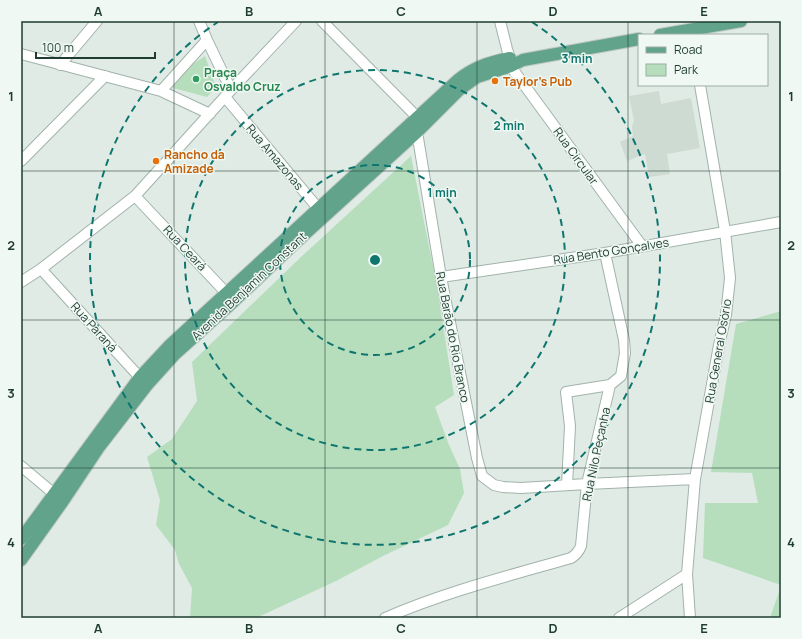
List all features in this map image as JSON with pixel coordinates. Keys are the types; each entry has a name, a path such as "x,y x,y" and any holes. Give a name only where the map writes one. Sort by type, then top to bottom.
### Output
{"main road":[{"path":"670,34 690,32 741,21"},
{"name":"Avenida Benjamin Constant","path":"21,539 58,498 99,447 143,381 175,354 231,297 294,244 322,213 418,118 470,70 481,66 638,39"},
{"name":"Avenida Benjamin Constant","path":"322,213 417,132 459,90 477,77 510,62"},
{"name":"Avenida Benjamin Constant","path":"21,560 58,498"}],"street":[{"path":"60,65 97,21"},
{"name":"Rua Amazonas","path":"199,21 228,93 322,213"},
{"path":"21,282 41,269 135,196 228,93 296,21"},
{"path":"322,21 418,118"},
{"name":"Rua Circular","path":"500,21 510,62 514,71 642,246"},
{"path":"161,91 206,40"},
{"path":"21,54 161,91 210,114"},
{"path":"21,161 105,76"},
{"name":"Rua General Osório","path":"690,618 687,574 695,479 726,315 730,278 725,232 700,86"},
{"name":"Rua Barão do Rio Branco","path":"418,118 417,132 441,276 477,458 482,476 494,485 521,488 695,479"},
{"name":"Rua Ceará","path":"135,196 231,297"},
{"name":"Rua Bento Gonçalves","path":"441,276 605,253 781,222"},
{"name":"Rua Nilo Peçanha","path":"385,618 483,583 571,558 582,546 588,484 610,385 621,376 625,353 624,340 605,253"},
{"name":"Rua Paraná","path":"41,269 143,381"},
{"path":"567,485 570,426 566,392 610,385"},
{"path":"21,466 58,498"},
{"path":"619,618 687,574"}],"shaded area":[{"path":"659,91 661,104 691,98 700,148 667,154 670,174 649,177 645,154 627,161 620,142 633,136 632,126 634,121 629,96"}],"green space":[{"name":"Praça Osvaldo Cruz","path":"205,56 216,87 207,97 173,88 184,70"},
{"path":"411,156 437,287 454,395 435,407 449,445 460,469 464,493 448,525 383,556 336,581 256,618 190,618 192,588 179,564 175,550 156,525 160,500 147,457 172,439 197,401 192,362 301,257"},
{"path":"781,311 781,585 703,558 705,503 758,503 752,473 711,472 736,324"},
{"path":"781,586 781,618 770,618"}],"place":[{"name":"Praça Osvaldo Cruz","path":"196,79"},
{"name":"Taylor's Pub","path":"495,81"},
{"name":"Rancho da Amizade","path":"156,161"}]}
